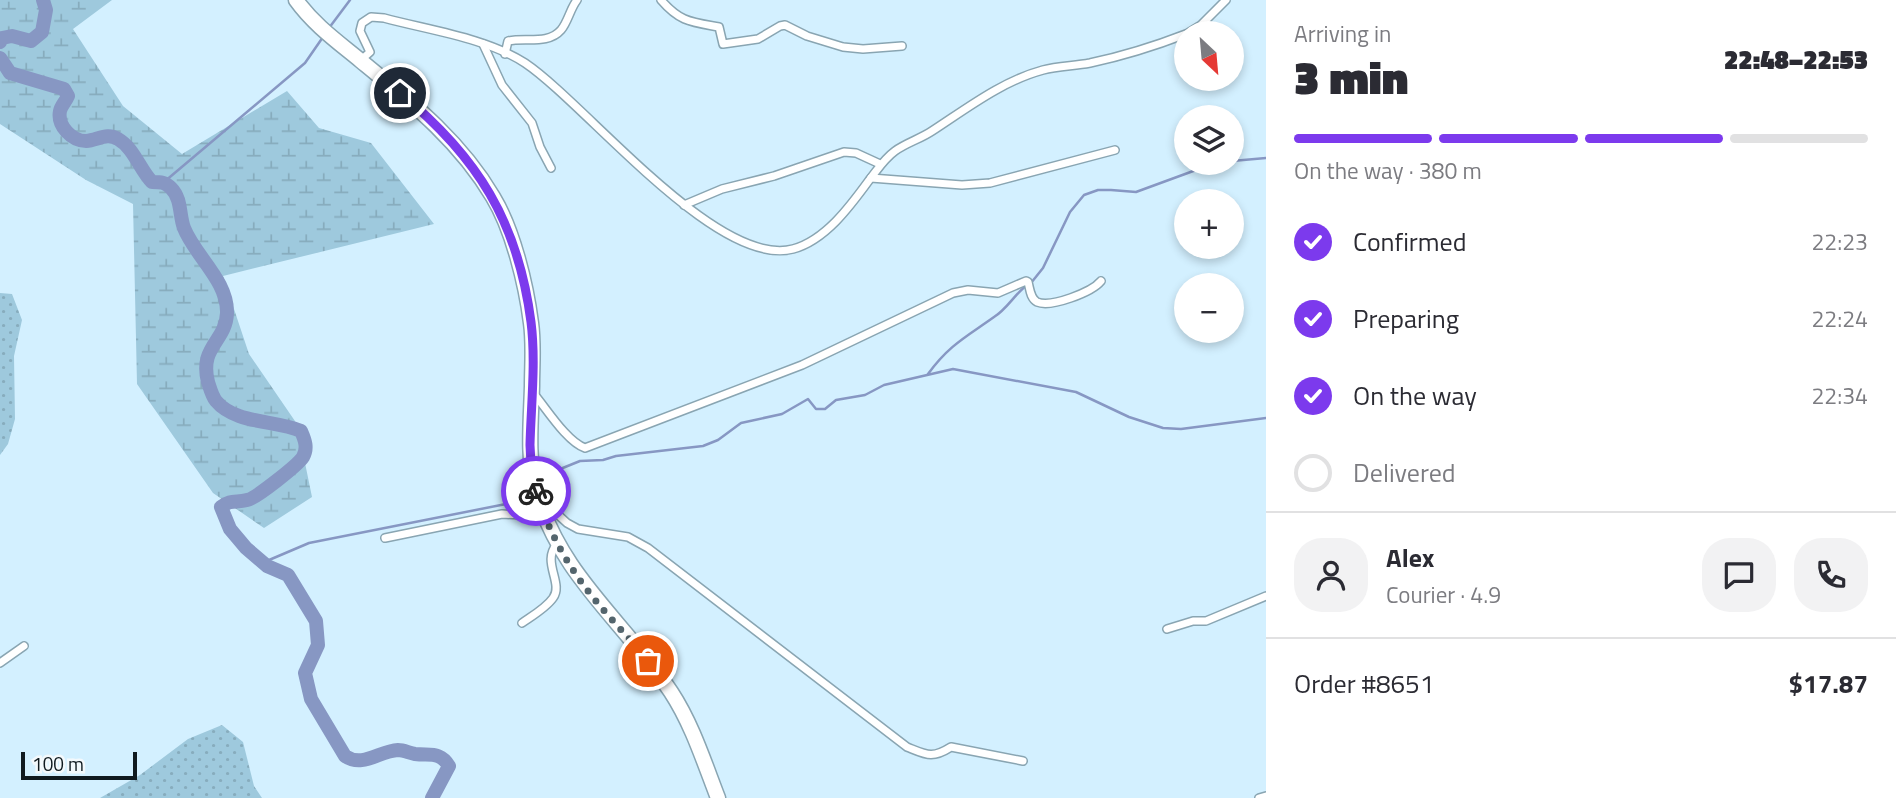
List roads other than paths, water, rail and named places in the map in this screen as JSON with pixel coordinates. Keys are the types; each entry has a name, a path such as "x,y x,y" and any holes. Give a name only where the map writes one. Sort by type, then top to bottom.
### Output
{"highway":[{"path":"296,0 315,23 447,135 479,174 495,200 520,271 531,323 531,464 544,516 557,544 589,592 636,646 671,693 704,759 718,798"}],"street":[{"path":"505,54 508,41 548,38 562,29 576,0"},
{"path":"661,0 676,16 686,21 719,27 723,44 758,38 785,25 807,36 843,47 863,49 902,46"},
{"path":"1205,21 1226,0"},
{"path":"360,61 370,52 360,31 362,23 371,18 384,18 483,44 524,63 684,205 741,242 760,249 792,249 825,230 850,205 880,164 895,151 922,138 969,104 1042,70 1091,62 1174,39"},
{"path":"483,44 510,98 532,122 540,147 551,168"},
{"path":"871,177 962,185 989,183 1115,150"},
{"path":"684,205 722,189 769,178 844,152 856,153 880,164"},
{"path":"531,391 569,436 584,448 802,365 961,291 998,293 1026,281 1031,296 1036,301 1050,303 1093,290 1101,281"},
{"path":"537,495 567,523 578,529 628,537 648,548 907,747 931,756 939,755 951,747 1023,761"},
{"path":"385,538 502,513 544,516"},
{"path":"522,623 553,598 556,592 550,558 557,544"},
{"path":"1167,629 1193,621 1206,621 1266,596"},
{"path":"0,663 24,646"},
{"path":"1259,798 1266,796"}],"waterway":[{"path":"0,42 2,38 12,36 31,41 42,32 46,10 43,0"},
{"path":"329,28 350,0"},
{"path":"164,182 305,63 323,37"},
{"path":"0,58 10,73 64,89 68,96 60,117 67,132 86,141 106,136 118,139 128,148 152,182 165,183 175,192 184,228 195,249 217,279 226,301 226,323 207,360 206,370 213,397 224,408 244,418 301,431 305,444 303,457 267,488 251,498 221,507 230,529 246,548 267,566 288,575 316,621 318,645 305,673 311,699 345,756 365,760 398,750 438,756 449,766 432,798"},
{"path":"1244,160 1266,158"},
{"path":"1031,283 1043,268 1070,212 1084,195 1098,190 1136,192 1182,175"},
{"path":"928,374 951,348 999,314 1026,286"},
{"path":"538,478 580,461 703,446 718,440 741,423 782,414 808,399 816,409 825,409 836,400 865,395 884,385 953,369 1076,392 1129,417 1163,428 1181,429 1266,418"},
{"path":"262,563 309,543 506,504 517,498 529,484"}]}
